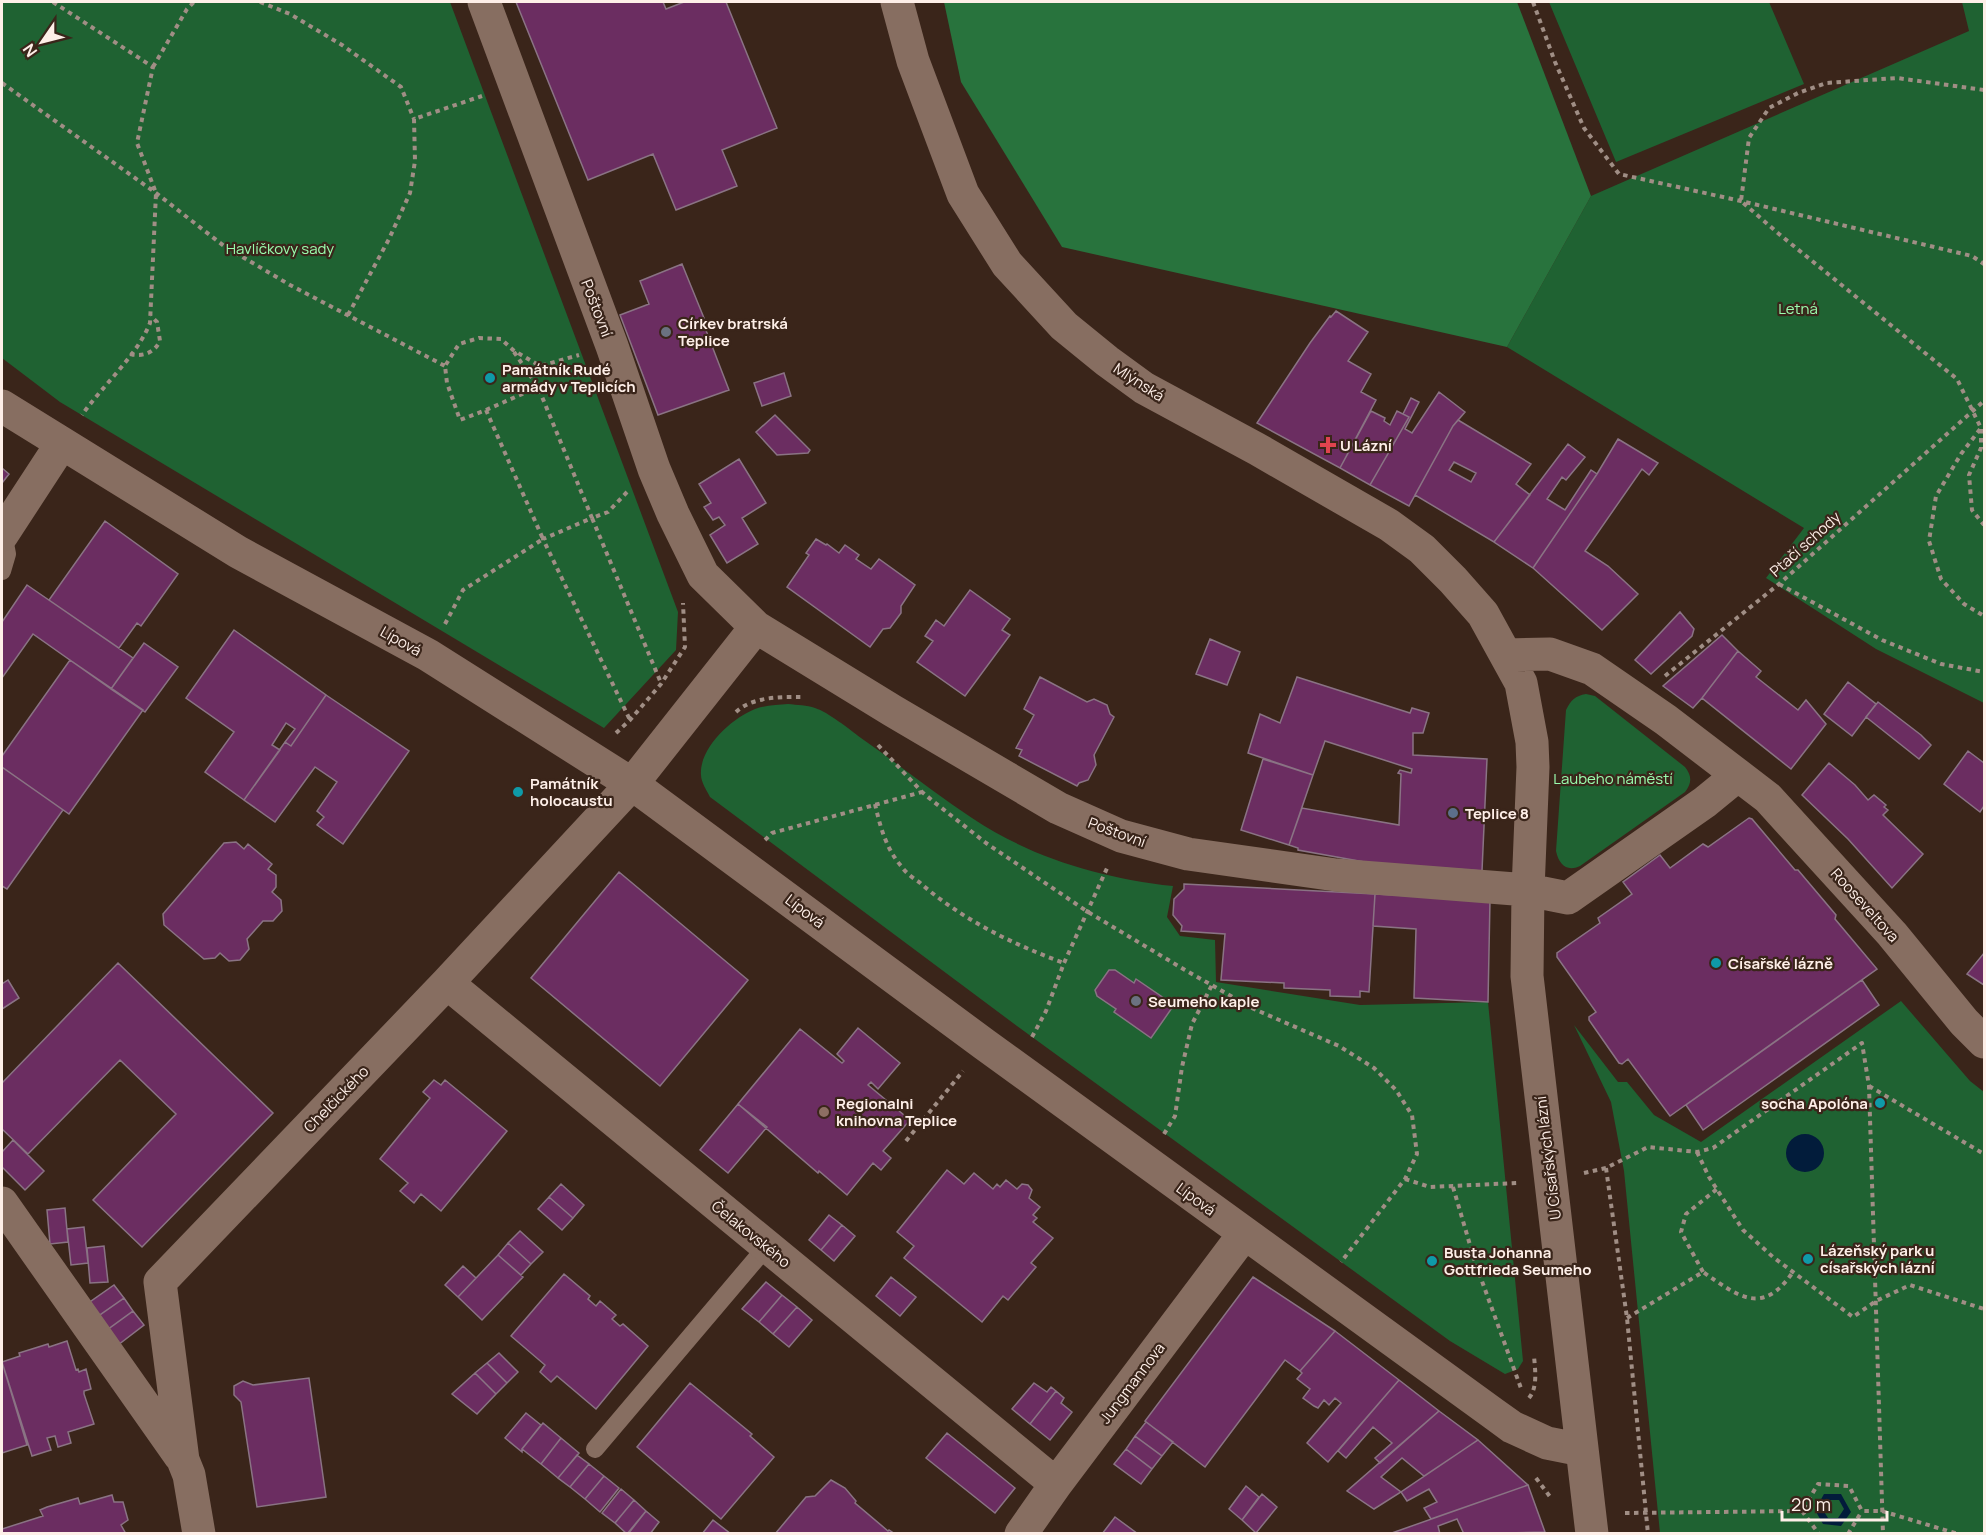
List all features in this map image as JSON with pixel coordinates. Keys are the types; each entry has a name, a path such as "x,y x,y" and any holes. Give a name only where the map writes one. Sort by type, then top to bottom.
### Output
{"street":[{"name":"Poštovní","path":"484,2 612,346 654,469 673,514 703,575 756,627 893,711 1058,807 1121,836 1188,854 1336,875 1528,890"},
{"name":"Mlýnská","path":"897,2 913,61 963,194 1007,264 1034,295 1064,326 1144,388 1257,449 1389,525 1422,549 1483,614 1506,654"},
{"name":"Lípová","path":"2,406 238,552 428,656 632,784 1244,1234 1512,1427 1547,1443 1582,1450"},
{"path":"2,534 62,443"},
{"path":"632,784 756,627"},
{"path":"1506,654 1550,654 1592,669 1636,699 1738,775 1706,802 1568,898 1528,890 1532,742 1521,683 1506,654"},
{"name":"Rooseveltova","path":"1738,775 1768,798 1892,934 1964,1022 1984,1041"},
{"name":"Chelčického","path":"183,1460 160,1282 447,983 632,784"},
{"name":"U Císařských lázní","path":"1528,890 1527,976 1591,1524"},
{"name":"Čelakovského","path":"447,983 1056,1484"},
{"name":"Chelčického","path":"2,1203 183,1460 189,1475 199,1533"},
{"name":"Jungmannova","path":"1021,1533 1244,1234"}],"lane":[{"path":"2,534 7,554 2,571"},
{"path":"595,1449 767,1246"}],"path":[{"path":"53,2 153,67"},
{"path":"62,443 87,407 130,354 147,329 151,316 156,193 137,143 153,67 187,9 194,2"},
{"path":"260,2 290,14 342,45 401,87 414,118 414,161 410,193 389,240 348,315"},
{"path":"1533,2 1555,62 1584,128 1618,174 1972,256 1984,264"},
{"path":"1741,201 1749,138 1769,108 1798,93 1826,83 1897,78 1984,90"},
{"path":"2,83 156,193 224,246 290,285 445,366"},
{"path":"478,85 486,106"},
{"path":"414,118 482,96"},
{"path":"1741,201 1957,379 1981,428 1981,448 1969,475 1971,510 1984,525"},
{"path":"130,354 138,356 148,353 156,348 160,341 157,322 151,316"},
{"path":"538,387 460,420 447,382 445,366 459,344 479,338 501,339 513,350 540,366 580,355 576,344"},
{"path":"513,350 538,387 661,684"},
{"name":"Ptačí schody","path":"1636,699 1779,584 1984,401"},
{"path":"486,410 543,539 630,720"},
{"path":"1981,428 1961,454 1936,496 1929,541 1941,579 1964,604 1984,616"},
{"path":"428,656 463,590 543,539 608,512 632,486"},
{"path":"1779,584 1882,640 1941,664 1984,672"},
{"path":"589,758 630,720 661,684 685,647 683,596"},
{"path":"732,716 740,708 770,697 806,697"},
{"path":"877,744 922,792 986,843 1088,912 1254,1009 1339,1046 1374,1068 1396,1090 1412,1115 1418,1154 1405,1179 1321,1290"},
{"path":"740,864 772,832 922,792"},
{"path":"875,804 882,835 901,867 939,900 984,927 1064,963"},
{"path":"1017,1067 1046,1011 1064,963 1121,836"},
{"path":"1147,1163 1175,1116 1182,1067 1192,1024 1212,985"},
{"path":"1616,1164 1648,1147 1697,1152 1713,1148 1862,1043 1869,1086 1883,1533"},
{"path":"906,1141 984,1044"},
{"path":"1869,1086 1984,1154"},
{"path":"1697,1152 1743,1230 1773,1257 1853,1317 1876,1301 1910,1285 1984,1309"},
{"path":"1606,1168 1627,1318 1648,1533"},
{"path":"1405,1179 1430,1187 1551,1181"},
{"path":"1453,1187 1475,1262 1526,1403 1512,1427"},
{"path":"1717,1189 1686,1214 1681,1232 1702,1272 1731,1291 1751,1299 1768,1297 1784,1286 1794,1272"},
{"path":"1627,1318 1702,1272"},
{"path":"1802,1511 1818,1484 1849,1485 1862,1511"},
{"path":"1862,1511 1882,1510 1958,1533"},
{"path":"1591,1524 1646,1513 1802,1511"},
{"path":"1802,1511 1819,1533"},
{"path":"1848,1533 1862,1511"}],"green space":[{"name":"Havlíčkovy sady","path":"2,2 450,2 678,612 676,650 604,728 60,402 2,358"},
{"path":"944,2 1517,2 1591,196 1507,347 1062,247 961,82"},
{"path":"1549,2 1769,2 1804,84 1616,162"},
{"name":"Letná","path":"1962,2 1984,2 1984,703 1876,649 1766,578 1804,528 1507,347 1591,196 1969,31"},
{"name":"Laubeho náměstí","path":"1586,694 1595,696 1685,767 1690,780 1685,792 1580,866 1567,868 1559,860 1556,851 1566,710 1574,699"},
{"path":"788,704 812,707 826,713 958,808 995,832 1019,844 1043,855 1094,872 1173,886 1167,917 1180,936 1215,940 1216,982 1360,1005 1488,1002 1523,1361 1518,1369 1505,1374 1450,1341 1017,1026 710,797 702,781 702,765 705,755 719,735 746,713 767,706"},
{"name":"Lázeňský park u císařských lázní","path":"1901,1001 1970,1081 1984,1092 1984,1533 1660,1533 1624,1171 1611,1102 1574,1025 1618,1082 1627,1082 1654,1115 1701,1142"}],"water":[{"path":"1805,1134 1818,1140 1824,1153 1818,1166 1805,1172 1792,1166 1786,1153 1792,1140"},
{"path":"1824,1494 1841,1494 1851,1512 1841,1526 1823,1524 1815,1510","holes":["1828,1500 1839,1500 1844,1509 1838,1518 1828,1518 1823,1510"]}],"building":[{"path":"516,2 663,2 666,9 684,2 726,2 777,128 722,150 737,186 676,210 653,154 588,180"},
{"name":"Církev bratrská Teplice","path":"682,264 729,390 658,415 620,315 649,304 640,281"},
{"path":"1336,311 1368,332 1348,361 1371,374 1361,392 1376,400 1340,468 1257,423 1310,343"},
{"path":"784,373 791,396 762,406 754,383"},
{"path":"1439,392 1465,412 1453,426 1409,506 1370,485 1409,417 1403,414 1411,398 1419,402 1405,429 1412,433"},
{"path":"1371,411 1385,418 1384,421 1390,425 1397,411 1409,417 1370,485 1340,468"},
{"path":"775,415 810,450 808,453 777,455 756,432"},
{"path":"1458,420 1531,464 1516,484 1530,495 1494,542 1415,495","holes":["1454,462 1476,473 1471,482 1449,470"]},
{"path":"1618,439 1658,463 1649,475 1642,469 1585,551 1608,566 1638,594 1602,630 1533,568"},
{"path":"1568,444 1585,457 1566,480 1562,477 1547,499 1565,510 1591,470 1597,474 1533,568 1494,542"},
{"path":"739,459 766,503 742,518 758,544 727,563 710,535 725,525 719,517 713,520 704,507 711,503 699,484"},
{"path":"2,468 9,474 2,483"},
{"path":"105,521 178,574 141,626 137,623 119,648 49,600"},
{"path":"816,539 839,553 845,545 859,555 856,559 871,569 879,559 915,585 901,606 901,613 890,628 883,629 870,647 787,587 809,555 806,553"},
{"path":"27,585 133,658 111,689 33,634 2,678 2,622"},
{"path":"970,590 1010,619 1002,630 1010,635 965,696 917,662 933,641 925,636 936,620 944,626"},
{"path":"1680,612 1694,629 1692,636 1651,674 1635,660"},
{"path":"234,630 326,695 291,746 285,742 295,729 286,723 272,745 280,750 244,800 205,772 234,732 186,698"},
{"path":"1722,635 1738,651 1693,708 1663,686"},
{"path":"1210,639 1240,652 1227,685 1196,674"},
{"path":"144,643 178,667 145,712 111,689"},
{"path":"1738,651 1761,671 1756,677 1798,710 1806,700 1826,724 1791,769 1702,698"},
{"path":"70,660 143,710 69,814 2,767 2,756"},
{"path":"1040,677 1087,702 1094,699 1107,705 1110,714 1114,717 1094,755 1096,765 1088,780 1077,786 1019,756 1022,750 1016,748 1034,715 1024,709"},
{"path":"1297,677 1410,713 1412,708 1429,713 1423,733 1413,733 1413,755 1487,759 1482,871 1370,863 1298,850 1289,845 1302,808 1399,825 1401,774 1398,773 1400,770 1411,773 1412,769 1325,741 1313,775 1248,753 1260,714 1280,723"},
{"path":"1848,682 1876,704 1852,736 1824,714"},
{"path":"326,695 409,751 343,844 317,825 324,817 317,811 337,782 315,767 275,822 244,800 285,742 291,746"},
{"path":"1878,702 1931,745 1919,759 1866,717"},
{"path":"1968,751 1984,763 1984,806 1980,812 1944,784"},
{"path":"1263,759 1313,775 1289,845 1241,830"},
{"path":"1829,763 1855,785 1868,800 1874,795 1886,805 1884,807 1888,810 1883,815 1923,854 1892,888 1848,839 1802,795"},
{"path":"2,767 63,810 7,889 2,886"},
{"name":"Císařské lázně","path":"1749,818 1795,870 1798,870 1877,969 1670,1116 1628,1059 1622,1064 1619,1063 1589,1020 1589,1017 1596,1012 1557,957 1557,953 1600,923 1598,918 1632,894 1623,882 1660,855 1670,868 1703,844 1708,847"},
{"path":"236,842 244,849 248,844 272,864 268,869 276,875 276,887 272,892 281,900 282,911 273,921 263,921 247,939 249,949 240,960 229,961 220,953 215,958 204,959 164,925 163,914 224,843"},
{"path":"619,872 748,980 660,1086 531,978"},
{"path":"1184,884 1375,894 1369,992 1360,991 1360,997 1330,996 1330,990 1284,988 1284,983 1221,980 1225,934 1181,931 1182,926 1173,915 1174,899 1184,889"},
{"path":"1375,894 1490,900 1488,1002 1414,998 1416,929 1373,926"},
{"path":"1984,953 1984,985 1967,974"},
{"path":"118,963 273,1113 142,1247 93,1200 176,1114 120,1060 28,1154 2,1129 2,1083"},
{"name":"Seumeho kaple","path":"1109,970 1115,970 1134,983 1136,979 1174,1005 1151,1038 1114,1012 1116,1009 1097,996 1095,990"},
{"path":"8,980 19,998 2,1009 2,984"},
{"path":"1862,980 1879,1005 1703,1130 1686,1105"},
{"name":"Regionalni knihovna Teplice","path":"858,1028 900,1063 878,1089 871,1082 868,1085 910,1120 883,1151 891,1158 881,1170 873,1163 847,1195 738,1104 800,1029 842,1063 844,1061 837,1054"},
{"path":"434,1080 441,1085 445,1080 507,1131 441,1211 421,1194 414,1203 400,1191 408,1183 380,1159 430,1098 423,1092"},
{"path":"738,1104 767,1127 728,1173 700,1150"},
{"path":"13,1140 44,1171 25,1190 2,1167 2,1152"},
{"path":"947,1170 964,1184 974,1173 993,1189 997,1184 1000,1187 1006,1180 1017,1189 1022,1184 1028,1185 1032,1190 1029,1198 1040,1207 1033,1215 1037,1218 1033,1222 1053,1238 1031,1263 1036,1267 1008,1300 1003,1296 982,1322 904,1258 914,1246 897,1232"},
{"path":"561,1184 584,1205 573,1218 549,1197"},
{"path":"549,1197 573,1218 562,1230 538,1209"},
{"path":"65,1208 68,1242 50,1244 47,1210"},
{"path":"829,1215 842,1225 821,1250 809,1240"},
{"path":"842,1225 855,1236 834,1261 821,1250"},
{"path":"84,1227 88,1263 71,1265 67,1229"},
{"path":"520,1231 543,1252 531,1264 508,1243"},
{"path":"508,1243 531,1264 521,1275 498,1255"},
{"path":"104,1246 108,1282 90,1283 87,1248"},
{"path":"498,1255 523,1277 482,1320 458,1297"},
{"path":"463,1266 476,1278 458,1297 445,1285"},
{"path":"564,1274 590,1296 588,1299 596,1306 600,1301 616,1315 612,1319 620,1326 623,1324 648,1346 596,1409 557,1376 551,1382 540,1372 545,1365 511,1336"},
{"path":"891,1277 916,1297 900,1316 876,1296"},
{"path":"1253,1277 1335,1331 1300,1371 1285,1360 1205,1467 1145,1421"},
{"path":"766,1282 782,1295 759,1322 742,1309"},
{"path":"114,1285 124,1298 97,1317 87,1304"},
{"path":"782,1295 797,1307 773,1334 759,1322"},
{"path":"124,1298 133,1311 107,1330 97,1317"},
{"path":"797,1307 812,1320 789,1347 773,1334"},
{"path":"133,1311 144,1325 118,1345 107,1330"},
{"path":"1335,1331 1399,1380 1328,1462 1307,1443 1341,1403 1335,1398 1329,1405 1324,1400 1318,1408 1314,1406 1303,1398 1310,1389 1297,1379 1302,1373 1300,1371"},
{"path":"67,1341 76,1370 78,1369 79,1372 86,1369 91,1389 84,1391 84,1394 94,1424 68,1432 71,1443 58,1447 55,1436 47,1438 51,1450 32,1456 2,1362 20,1356 19,1353"},
{"path":"499,1353 518,1372 507,1383 487,1363"},
{"path":"2,1362 27,1445 2,1453"},
{"path":"487,1363 507,1383 496,1394 475,1373"},
{"path":"475,1373 496,1394 477,1414 452,1394"},
{"path":"309,1378 326,1497 257,1507 241,1402 234,1395 234,1386 243,1381 253,1385"},
{"path":"1399,1380 1439,1411 1380,1463 1375,1458 1392,1443 1373,1427 1346,1458 1338,1451"},
{"path":"690,1383 752,1434 750,1436 774,1457 721,1519 637,1447"},
{"path":"1034,1383 1047,1392 1051,1387 1056,1391 1030,1424 1012,1409"},
{"path":"1056,1391 1064,1398 1061,1403 1072,1412 1050,1440 1030,1424"},
{"path":"1439,1411 1478,1440 1424,1476 1402,1458 1381,1477 1401,1492 1374,1509 1347,1491"},
{"path":"526,1413 541,1425 522,1452 505,1438"},
{"path":"1146,1422 1173,1442 1162,1456 1135,1436"},
{"path":"543,1423 561,1438 541,1464 522,1449"},
{"path":"947,1433 1015,1488 995,1513 926,1458"},
{"path":"1135,1436 1162,1456 1152,1469 1126,1449"},
{"path":"561,1438 579,1453 558,1478 541,1464"},
{"path":"1478,1440 1528,1485 1431,1519 1424,1508 1437,1502 1429,1489 1407,1501 1401,1492"},
{"path":"1126,1449 1152,1469 1141,1484 1114,1464"},
{"path":"577,1455 589,1464 570,1487 558,1478"},
{"path":"589,1464 604,1476 585,1499 570,1487"},
{"path":"604,1476 619,1488 600,1512 585,1499"},
{"path":"831,1480 845,1488 856,1501 855,1503 888,1531 895,1534 775,1534 806,1497 815,1496"},
{"path":"1528,1485 1545,1532 1464,1534 1457,1519 1438,1526 1440,1534 1389,1534"},
{"path":"1246,1486 1259,1497 1242,1520 1229,1509"},
{"path":"621,1489 634,1500 615,1523 602,1513"},
{"path":"1262,1494 1277,1507 1256,1533 1242,1520"},
{"path":"112,1495 114,1502 123,1502 128,1520 121,1525 126,1534 2,1534 2,1529 43,1516 40,1510 47,1507 78,1498 80,1504"},
{"path":"634,1500 646,1511 627,1534 615,1523"},
{"path":"646,1511 659,1522 650,1534 628,1534"},
{"path":"1115,1517 1138,1534 1102,1534"},
{"path":"713,1520 731,1534 702,1534"}],"place":[{"name":"Církev bratrská Teplice","path":"666,332"},
{"name":"Památník Rudé armády v Teplicích","path":"490,378"},
{"name":"U Lázní","path":"1328,445"},
{"name":"Památník holocaustu","path":"518,792"},
{"name":"Teplice 8","path":"1453,813"},
{"name":"Císařské lázně","path":"1716,963"},
{"name":"Seumeho kaple","path":"1136,1001"},
{"name":"socha Apolóna","path":"1880,1103"},
{"name":"Regionalni knihovna Teplice","path":"824,1112"},
{"name":"Lázeňský park u císařských lázní","path":"1808,1259"},
{"name":"Busta Johanna Gottfrieda Seumeho","path":"1432,1261"}]}
